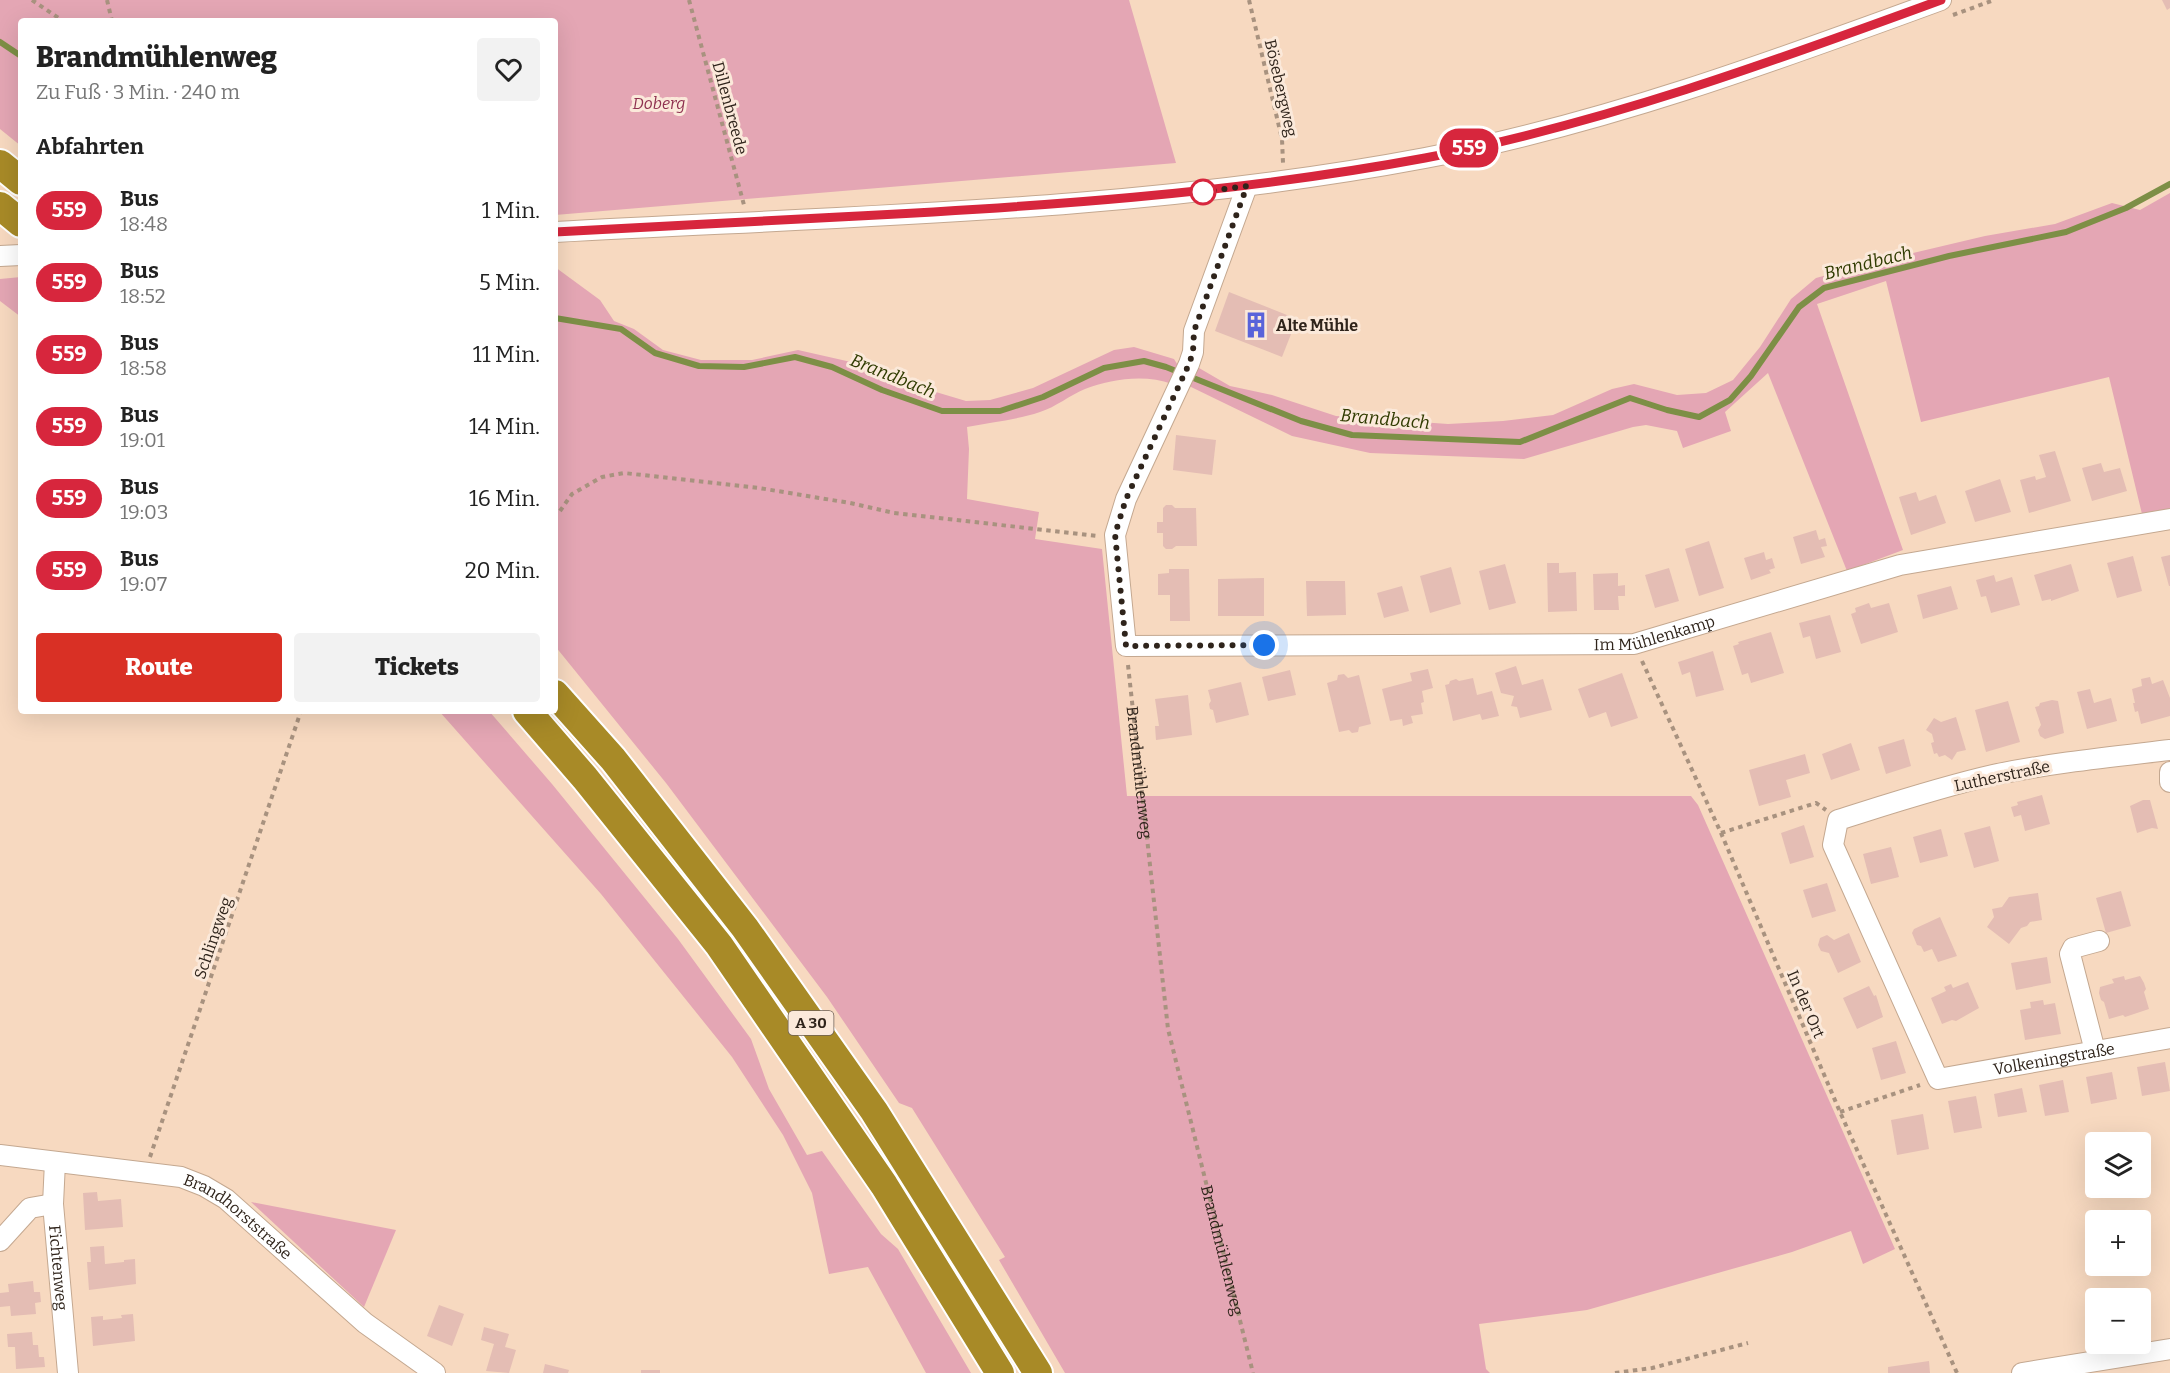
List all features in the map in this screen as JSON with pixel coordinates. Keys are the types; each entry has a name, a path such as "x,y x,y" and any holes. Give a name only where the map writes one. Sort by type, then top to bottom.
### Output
{"highway":[{"path":"0,164 18,179"},
{"path":"0,206 18,221"},
{"name":"A 30","path":"558,697 613,759 745,928 874,1111 1038,1373"},
{"name":"A 30","path":"530,714 585,778 720,945 884,1185 1000,1373"}],"street":[{"path":"558,232 1000,209 1192,193 1285,181 1427,158 1651,102 1801,52 1941,0"},
{"path":"1126,646 1115,534 1126,499 1189,364 1193,352 1194,331 1247,186"},
{"path":"0,256 18,255"},
{"name":"Im Mühlenkamp","path":"1126,646 1634,644 1900,565 2170,519"},
{"name":"Lutherstraße","path":"1838,820 1992,775 2170,750"},
{"path":"2170,772 2170,782"},
{"path":"1838,820 1833,845 1938,1079"},
{"path":"2096,1051 2070,954 2073,948 2099,941"},
{"name":"Volkeningstraße","path":"1938,1079 2170,1038"},
{"name":"Brandhorststraße","path":"0,1155 181,1177 204,1186 226,1199 365,1323 435,1373"},
{"name":"Fichtenweg","path":"55,1162 54,1204 68,1373"},
{"path":"0,1241 30,1208 54,1204"},
{"path":"2022,1373 2059,1370 2170,1349"}],"path":[{"path":"32,0 59,18"},
{"path":"107,0 111,18"},
{"name":"Dillenbreede","path":"689,0 749,222"},
{"name":"Bösebergweg","path":"1249,0 1282,139 1285,181"},
{"path":"560,511 572,494 602,477 624,473 759,488 850,503 894,513 1093,535 1116,541"},
{"name":"In der Ort","path":"1634,644 1721,833 1840,1112 1957,1373"},
{"name":"Brandmühlenweg","path":"1126,646 1168,1029 1253,1373"},
{"name":"Schlingweg","path":"145,1172 300,714"},
{"path":"1721,833 1816,803 1838,820"},
{"path":"1840,1112 1938,1079"},
{"path":"1615,1373 1652,1368 1748,1343"}],"green space":[{"name":"Doberg","path":"0,0 1129,0 1176,163 558,215 558,18 18,18 18,144 0,129"},
{"path":"2170,193 2170,509 2142,514 2109,377 1921,422 1886,281 1817,304 1903,550 1847,571 1768,373 1725,412 1731,431 1683,448 1677,431 1646,425 1524,459 1370,453 1292,436 1189,386 1199,368 1230,386 1272,395 1336,416 1448,424 1553,415 1612,389 1634,384 1677,395 1706,393 1733,380 1760,347 1791,299 1816,278 1985,236 2055,224 2112,203 2140,210"},
{"path":"558,269 600,300 614,321 634,329 663,350 701,360 752,360 798,350 851,362 899,381 966,401 990,400 1033,388 1114,350 1134,347 1174,359 1179,367 1172,384 1151,379 1128,379 1106,383 1085,389 1040,412 967,427 969,449 967,499 1039,512 1035,539 1102,549 1127,796 1691,796 1698,805 1895,1249 1863,1264 1851,1231 1792,1252 1587,1310 1479,1324 1486,1369 1490,1373 1065,1373 999,1260 1005,1257 912,1108 899,1103 827,997 666,783 558,650"},
{"path":"18,277 18,315 0,301 0,279"},
{"path":"442,714 492,714 552,784 678,939 751,1039 769,1089 807,1155 822,1151 881,1234 898,1249 971,1373 926,1373 868,1267 829,1274 812,1193 783,1135 732,1057 601,894"},
{"path":"251,1202 396,1230 364,1307"}],"building":[{"path":"2162,0 2170,0 2170,8 2167,10"},
{"name":"Alte Mühle","path":"1229,292 1297,319 1282,357 1215,331"},
{"path":"1176,435 1216,440 1212,475 1173,470"},
{"path":"2055,451 2071,501 2029,513 2020,480 2035,476 2036,480 2046,477 2039,455"},
{"path":"2101,463 2104,472 2120,468 2127,491 2092,501 2082,468"},
{"path":"2000,479 2011,512 1975,522 1965,491"},
{"path":"1916,492 1919,501 1936,495 1946,523 1911,535 1899,497"},
{"path":"1166,505 1172,505 1175,508 1196,508 1197,546 1176,546 1166,549 1163,546 1163,533 1157,533 1157,522 1163,522 1163,508"},
{"path":"1816,530 1819,540 1825,538 1827,546 1821,547 1825,557 1801,564 1793,537"},
{"path":"1709,541 1724,588 1699,596 1685,549"},
{"path":"1764,552 1766,560 1772,558 1775,568 1769,570 1771,573 1751,580 1744,558"},
{"path":"2170,555 2170,586 2169,586 2161,557"},
{"path":"2133,556 2142,591 2117,598 2107,563"},
{"path":"1547,563 1559,563 1559,573 1576,572 1577,611 1548,612"},
{"path":"1505,564 1516,603 1489,610 1479,571"},
{"path":"2071,564 2079,591 2051,601 2051,599 2042,601 2034,575"},
{"path":"1451,567 1461,604 1430,613 1420,576"},
{"path":"1669,568 1679,601 1655,608 1645,575"},
{"path":"1169,569 1189,569 1190,621 1170,621 1170,595 1158,595 1158,574 1169,573"},
{"path":"1618,573 1618,586 1625,585 1625,596 1618,596 1619,610 1594,610 1593,574"},
{"path":"1994,575 1996,582 2012,577 2020,605 1991,613 1986,596 1981,597 1976,580"},
{"path":"1264,578 1264,616 1218,616 1218,579"},
{"path":"1306,581 1345,581 1346,615 1307,616"},
{"path":"1402,586 1409,611 1384,618 1377,593"},
{"path":"1951,586 1958,609 1923,619 1917,595"},
{"path":"1869,603 1871,608 1889,603 1898,632 1861,644 1851,614 1856,612 1855,608"},
{"path":"1830,615 1841,652 1816,659 1810,636 1803,638 1799,623"},
{"path":"1771,632 1784,673 1751,683 1748,673 1742,675 1733,646 1739,644 1738,642"},
{"path":"1713,651 1724,690 1696,697 1690,672 1682,675 1678,662"},
{"path":"1516,666 1522,685 1543,679 1552,710 1520,718 1517,707 1511,706 1514,696 1501,693 1495,673"},
{"path":"1428,669 1433,688 1422,691 1423,714 1411,716 1413,723 1403,726 1402,719 1390,721 1382,689 1412,681 1410,673"},
{"path":"1290,670 1296,695 1268,701 1262,677"},
{"path":"1622,673 1638,718 1611,727 1606,712 1589,718 1578,689"},
{"path":"1344,674 1348,678 1359,675 1371,724 1359,727 1358,732 1352,733 1349,730 1339,732 1327,683 1337,680 1338,675"},
{"path":"2150,677 2152,684 2163,680 2170,698 2170,716 2141,724 2138,711 2135,712 2132,689 2142,686 2141,679"},
{"path":"1473,678 1477,695 1492,691 1499,716 1482,720 1480,714 1453,721 1445,685 1456,679 1459,681"},
{"path":"1241,682 1249,715 1216,723 1213,710 1210,709 1211,701 1208,690"},
{"path":"2090,689 2094,703 2111,698 2117,721 2087,729 2077,692"},
{"path":"1188,695 1192,735 1156,740 1155,726 1159,726 1155,699"},
{"path":"2052,700 2058,701 2064,733 2045,739 2040,736 2038,730 2041,725 2035,707"},
{"path":"2008,701 2020,742 1986,752 1975,710"},
{"path":"1956,717 1966,750 1957,752 1952,760 1945,755 1939,757 1937,753 1934,754 1931,743 1934,742 1932,734 1926,730 1934,718 1941,722"},
{"path":"1904,739 1911,766 1886,774 1878,747"},
{"path":"1851,743 1860,770 1831,780 1822,754"},
{"path":"1805,754 1810,773 1786,780 1791,797 1759,806 1749,770"},
{"path":"2042,795 2050,824 2025,831 2021,815 2014,817 2011,807 2018,805 2017,802"},
{"path":"2143,800 2150,800 2158,829 2152,828 2137,833 2130,806"},
{"path":"1804,825 1814,857 1790,864 1781,833"},
{"path":"1990,826 1999,861 1974,868 1964,833"},
{"path":"1941,829 1948,856 1920,863 1913,837"},
{"path":"1891,847 1899,877 1871,884 1863,854"},
{"path":"1827,883 1836,911 1812,918 1803,890"},
{"path":"2121,891 2131,926 2106,933 2096,898"},
{"path":"2038,893 2042,920 2030,922 2021,928 2009,944 1987,927 1994,917 1992,909 2002,907 2009,897"},
{"path":"1940,917 1957,956 1938,962 1932,949 1924,952 1921,946 1917,945 1912,933 1914,929"},
{"path":"1849,933 1861,962 1838,973 1829,953 1821,951 1818,945 1820,938 1827,935 1834,940"},
{"path":"2047,957 2051,983 2016,990 2011,963"},
{"path":"2124,976 2125,980 2140,976 2146,989 2144,992 2149,1009 2125,1017 2123,1015 2109,1019 2099,993 2100,987 2114,983 2112,979"},
{"path":"1968,982 1979,1008 1956,1021 1952,1020 1942,1024 1931,998 1946,991 1944,987 1951,984 1953,988"},
{"path":"1869,986 1874,996 1876,995 1883,1017 1857,1029 1843,998"},
{"path":"2043,1000 2044,1005 2055,1003 2061,1034 2025,1040 2020,1010 2031,1008 2030,1002"},
{"path":"1896,1041 1906,1073 1881,1080 1872,1048"},
{"path":"2165,1062 2170,1091 2142,1096 2137,1067"},
{"path":"2112,1072 2117,1099 2091,1104 2086,1077"},
{"path":"2063,1080 2069,1112 2045,1116 2039,1085"},
{"path":"2022,1088 2027,1112 1998,1117 1994,1094"},
{"path":"1976,1096 1982,1128 1954,1133 1948,1101"},
{"path":"1923,1114 1929,1149 1897,1155 1891,1120"},
{"path":"97,1192 98,1201 121,1199 123,1227 85,1230 83,1193"},
{"path":"104,1246 105,1264 135,1259 136,1284 89,1290 87,1262 91,1262 90,1247"},
{"path":"33,1281 34,1292 40,1292 41,1302 35,1303 36,1314 11,1316 10,1306 0,1307 0,1293 9,1292 8,1284"},
{"path":"439,1305 464,1314 452,1346 427,1336"},
{"path":"133,1314 135,1341 93,1346 91,1317 103,1316 103,1320"},
{"path":"484,1327 509,1334 505,1347 516,1350 509,1373 486,1371 494,1344 481,1340"},
{"path":"32,1332 33,1345 38,1345 39,1357 44,1357 45,1367 16,1369 15,1347 8,1347 7,1334"},
{"path":"1929,1361 1930,1373 1888,1373 1888,1367"},
{"path":"545,1364 569,1370 568,1373 543,1373"},
{"path":"641,1370 660,1370 660,1373 641,1373"}],"waterway":[{"name":"Brandbach","path":"0,42 18,54"},
{"name":"Brandbach","path":"558,318 621,329 655,353 699,366 744,367 795,357 832,367 882,390 942,411 1000,411 1043,397 1104,368 1144,361 1166,367 1301,421 1352,435 1520,442 1630,398 1699,417 1730,400 1751,376 1799,307 1824,288 1949,256 2066,232 2126,208 2170,184"}],"bus line":[{"name":"559","path":"558,232 1000,209 1204,192 1427,158 1651,102 1801,52 1941,0"}],"place":[{"name":"Alte Mühle","path":"1256,325"}],"route":[{"path":"1203,192 1247,186 1194,331 1193,352 1189,364 1126,499 1115,534 1126,646 1264,645"}]}
